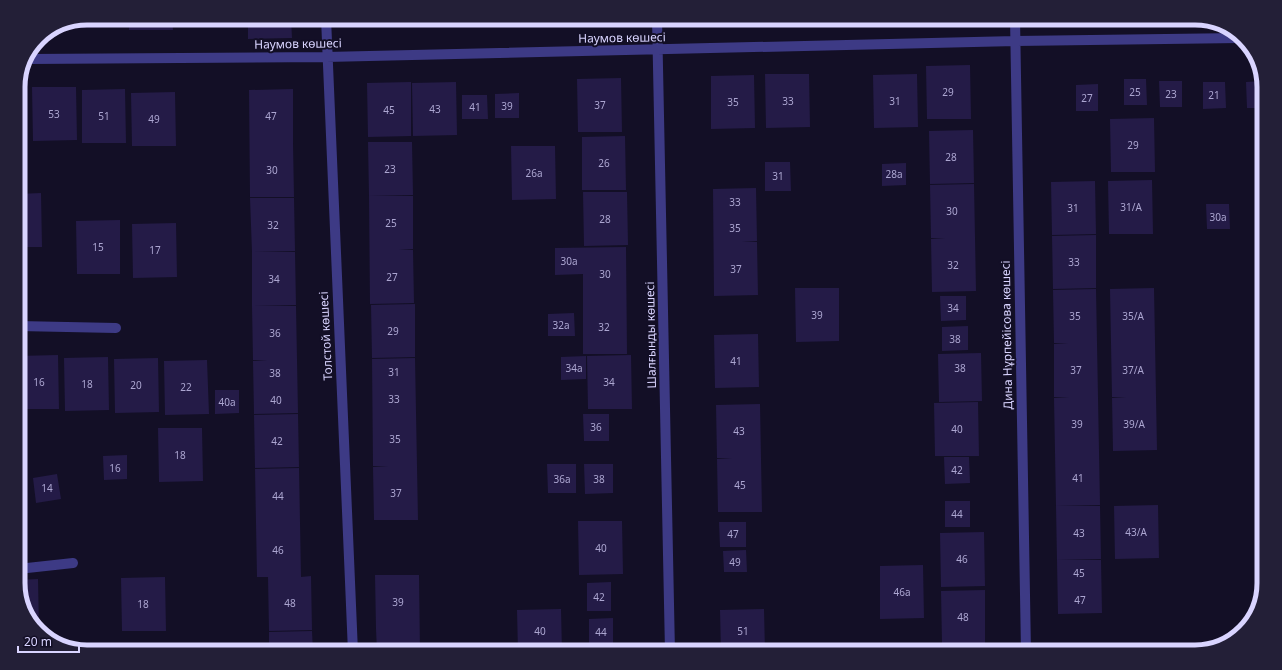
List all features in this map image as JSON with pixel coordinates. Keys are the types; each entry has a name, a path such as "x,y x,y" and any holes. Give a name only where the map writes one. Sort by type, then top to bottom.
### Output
{"street":[{"name":"Толстой көшесі","path":"326,25 326,57 353,645"},
{"name":"Шалғынды көшесі","path":"657,25 670,645"},
{"name":"Дина Нұрпейісова көшесі","path":"1016,25 1026,645"},
{"name":"Наумов көшесі","path":"32,59 326,57 1016,41 1233,38"},
{"path":"25,326 116,328"},
{"path":"25,568 73,563"}],"building":[{"path":"87,25 112,25 112,27 68,28"},
{"path":"129,25 173,25 173,30 129,30"},
{"path":"248,25 291,25 292,38 248,39"},
{"path":"706,25 794,25 794,26 706,27"},
{"path":"970,65 971,119 927,119 926,66"},
{"path":"765,74 809,74 810,127 766,128"},
{"path":"917,74 918,127 874,128 873,75"},
{"path":"754,75 755,128 711,129 711,76"},
{"path":"621,78 622,132 578,132 577,79"},
{"path":"1124,79 1146,79 1147,105 1124,105"},
{"path":"1159,81 1182,81 1182,107 1160,107"},
{"path":"1257,81 1257,108 1247,108 1246,82"},
{"path":"411,82 411,136 368,137 367,83"},
{"path":"456,82 457,135 413,136 412,83"},
{"path":"1203,82 1225,82 1226,108 1203,109"},
{"path":"1098,84 1098,111 1076,111 1076,85"},
{"path":"25,85 26,85 27,139 25,139"},
{"path":"32,87 76,87 77,140 33,141"},
{"path":"125,89 126,143 82,143 82,90"},
{"path":"293,89 294,197 250,197 249,90"},
{"path":"175,92 176,146 132,146 131,93"},
{"path":"519,93 519,118 495,118 495,94"},
{"path":"462,95 487,95 488,119 462,119"},
{"path":"1154,118 1155,172 1111,172 1110,119"},
{"path":"973,130 974,183 930,184 929,131"},
{"path":"625,136 626,190 582,190 582,137"},
{"path":"368,142 412,142 413,195 369,196"},
{"path":"511,146 555,146 556,199 512,200"},
{"path":"765,162 790,162 791,191 765,191"},
{"path":"906,163 906,185 882,186 882,164"},
{"path":"1152,180 1153,234 1109,234 1108,181"},
{"path":"1095,181 1096,234 1052,235 1051,182"},
{"path":"974,184 976,291 932,292 931,239 945,239 931,238 930,185"},
{"path":"756,188 757,241 742,242 757,242 758,295 714,296 713,189"},
{"path":"583,192 627,192 628,245 584,246"},
{"path":"41,193 42,247 25,247 25,194"},
{"path":"369,196 413,196 413,249 399,249 413,250 414,303 370,304"},
{"path":"250,198 294,198 295,251 252,252"},
{"path":"1206,204 1229,204 1230,229 1207,229"},
{"path":"120,220 120,274 77,274 76,221"},
{"path":"176,223 177,277 133,278 132,224"},
{"path":"1096,235 1096,288 1053,289 1052,236"},
{"path":"626,247 627,354 583,354 583,274 555,275 555,248"},
{"path":"252,252 295,252 296,305 252,306"},
{"path":"795,288 839,288 839,341 796,342"},
{"path":"1154,288 1157,450 1113,451 1112,398 1126,397 1112,397 1110,289"},
{"path":"1096,289 1100,505 1056,506 1054,398 1069,398 1054,397 1054,344 1068,344 1054,343 1053,290"},
{"path":"940,296 966,296 966,320 941,321"},
{"path":"415,304 415,357 372,358 371,305"},
{"path":"252,306 296,306 298,413 254,414 253,361 267,360 253,360"},
{"path":"574,313 575,336 548,336 548,314"},
{"path":"968,326 968,350 942,351 942,327"},
{"path":"758,334 759,387 715,388 714,335"},
{"path":"981,353 982,401 939,402 938,354"},
{"path":"58,355 59,409 25,409 25,356"},
{"path":"631,355 632,409 588,409 587,356"},
{"path":"586,356 586,379 561,380 561,357"},
{"path":"108,357 109,410 65,411 64,358"},
{"path":"158,358 159,412 115,413 114,359"},
{"path":"415,358 418,520 374,520 373,467 388,467 373,466 372,359"},
{"path":"207,360 209,414 165,415 164,361"},
{"path":"215,390 239,390 239,413 215,414"},
{"path":"978,402 979,456 935,456 934,403"},
{"path":"760,404 762,512 718,512 717,459 732,458 717,458 716,405"},
{"path":"298,414 299,467 255,468 254,415"},
{"path":"583,414 609,414 609,441 584,441"},
{"path":"158,428 202,428 203,481 159,482"},
{"path":"127,455 127,479 104,480 103,456"},
{"path":"944,457 969,457 970,483 945,484"},
{"path":"547,464 576,464 576,493 548,493"},
{"path":"584,464 613,464 613,493 585,494"},
{"path":"299,468 300,522 256,523 255,469"},
{"path":"57,474 61,499 36,503 33,478"},
{"path":"945,501 970,501 970,527 945,527"},
{"path":"1158,505 1159,558 1115,559 1114,506"},
{"path":"1056,506 1100,506 1101,559 1057,560"},
{"path":"578,521 622,521 623,574 579,575"},
{"path":"300,522 301,577 311,576 312,630 269,631 268,577 257,577 256,523"},
{"path":"719,522 746,522 746,547 720,547"},
{"path":"984,532 985,586 941,587 940,533"},
{"path":"746,550 747,572 724,572 723,551"},
{"path":"1057,560 1101,560 1102,613 1058,614"},
{"path":"923,565 924,618 880,619 880,566"},
{"path":"375,575 419,575 420,645 377,645"},
{"path":"165,577 166,631 122,631 121,578"},
{"path":"38,579 39,622 28,603 25,580"},
{"path":"611,582 611,611 587,611 587,583"},
{"path":"985,590 985,643 942,644 941,591"},
{"path":"561,609 562,645 518,645 517,610"},
{"path":"764,609 765,645 721,645 720,610"},
{"path":"613,618 613,645 589,645 589,619"},
{"path":"312,631 313,645 269,645 269,632"}]}
